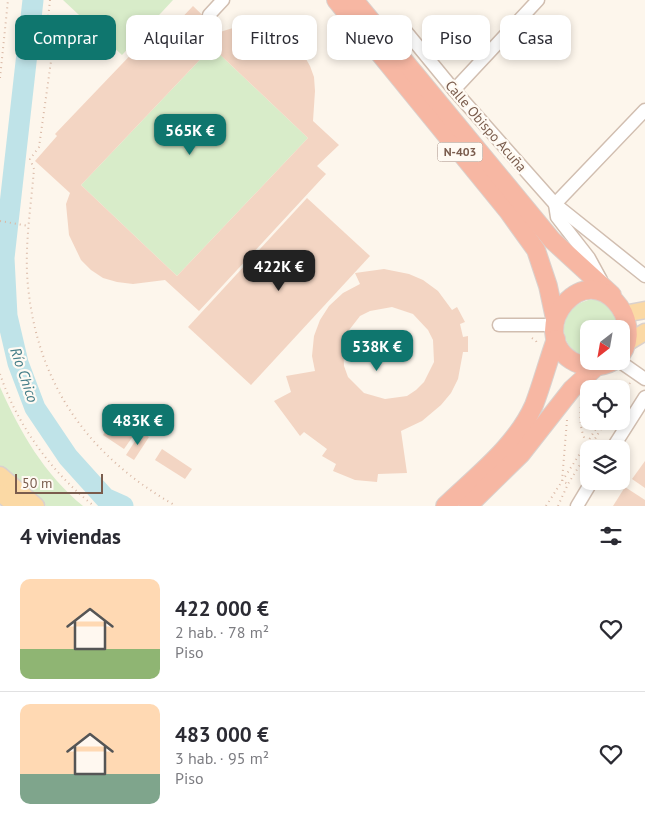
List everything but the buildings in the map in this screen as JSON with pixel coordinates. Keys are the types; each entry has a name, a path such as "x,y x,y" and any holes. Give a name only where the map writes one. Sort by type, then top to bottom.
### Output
{"highway":[{"name":"N-403","path":"336,0 514,219 536,250 548,286 555,328 562,351 571,361 580,365"},
{"name":"N-403","path":"354,0 552,240 609,292 637,312 630,331"},
{"path":"445,506 505,448 522,425 533,406 560,308 569,298 580,292 593,290 609,292"},
{"path":"468,506 521,454 572,390 594,370"}],"main road":[{"path":"630,345 645,332"},
{"path":"0,475 36,506"},
{"path":"0,493 16,506"}],"street":[{"path":"209,15 222,0"},
{"path":"454,90 538,0"},
{"name":"Calle Obispo Acuña","path":"412,40 555,204 645,276"},
{"path":"555,204 645,110"},
{"name":"Calle Obispo Acuña","path":"555,204 557,217 588,258 609,292"},
{"path":"499,326 555,328"},
{"path":"630,369 645,379"},
{"path":"618,440 645,397"},
{"path":"576,506 586,490"}],"path":[{"path":"0,78 8,0"},
{"path":"50,0 47,29 54,40 39,148 30,159 34,169 28,285 32,316 48,371 79,426 125,472 148,490 176,506"},
{"path":"0,221 30,226"},
{"path":"0,374 5,390 37,445 56,470 79,494 94,506"},
{"path":"578,395 581,403 580,425 586,440"},
{"path":"562,481 567,415"},
{"path":"546,506 580,454"},
{"path":"558,506 580,464"},
{"path":"562,481 568,484"}],"green space":[{"path":"63,0 173,0 159,15 126,15 126,51 122,55 116,49 116,15 79,15"},
{"path":"222,56 308,138 177,276 81,185 200,60 222,60"},
{"path":"595,299 610,304 617,320 580,320 580,353 569,345 565,336 564,326 573,308 583,302"},
{"path":"0,387 34,451 56,480 83,506 46,506 0,466"}],"waterway":[{"name":"Río Chico","path":"33,0 4,258 7,316 18,363 35,408 68,457 105,498 123,506"}]}
